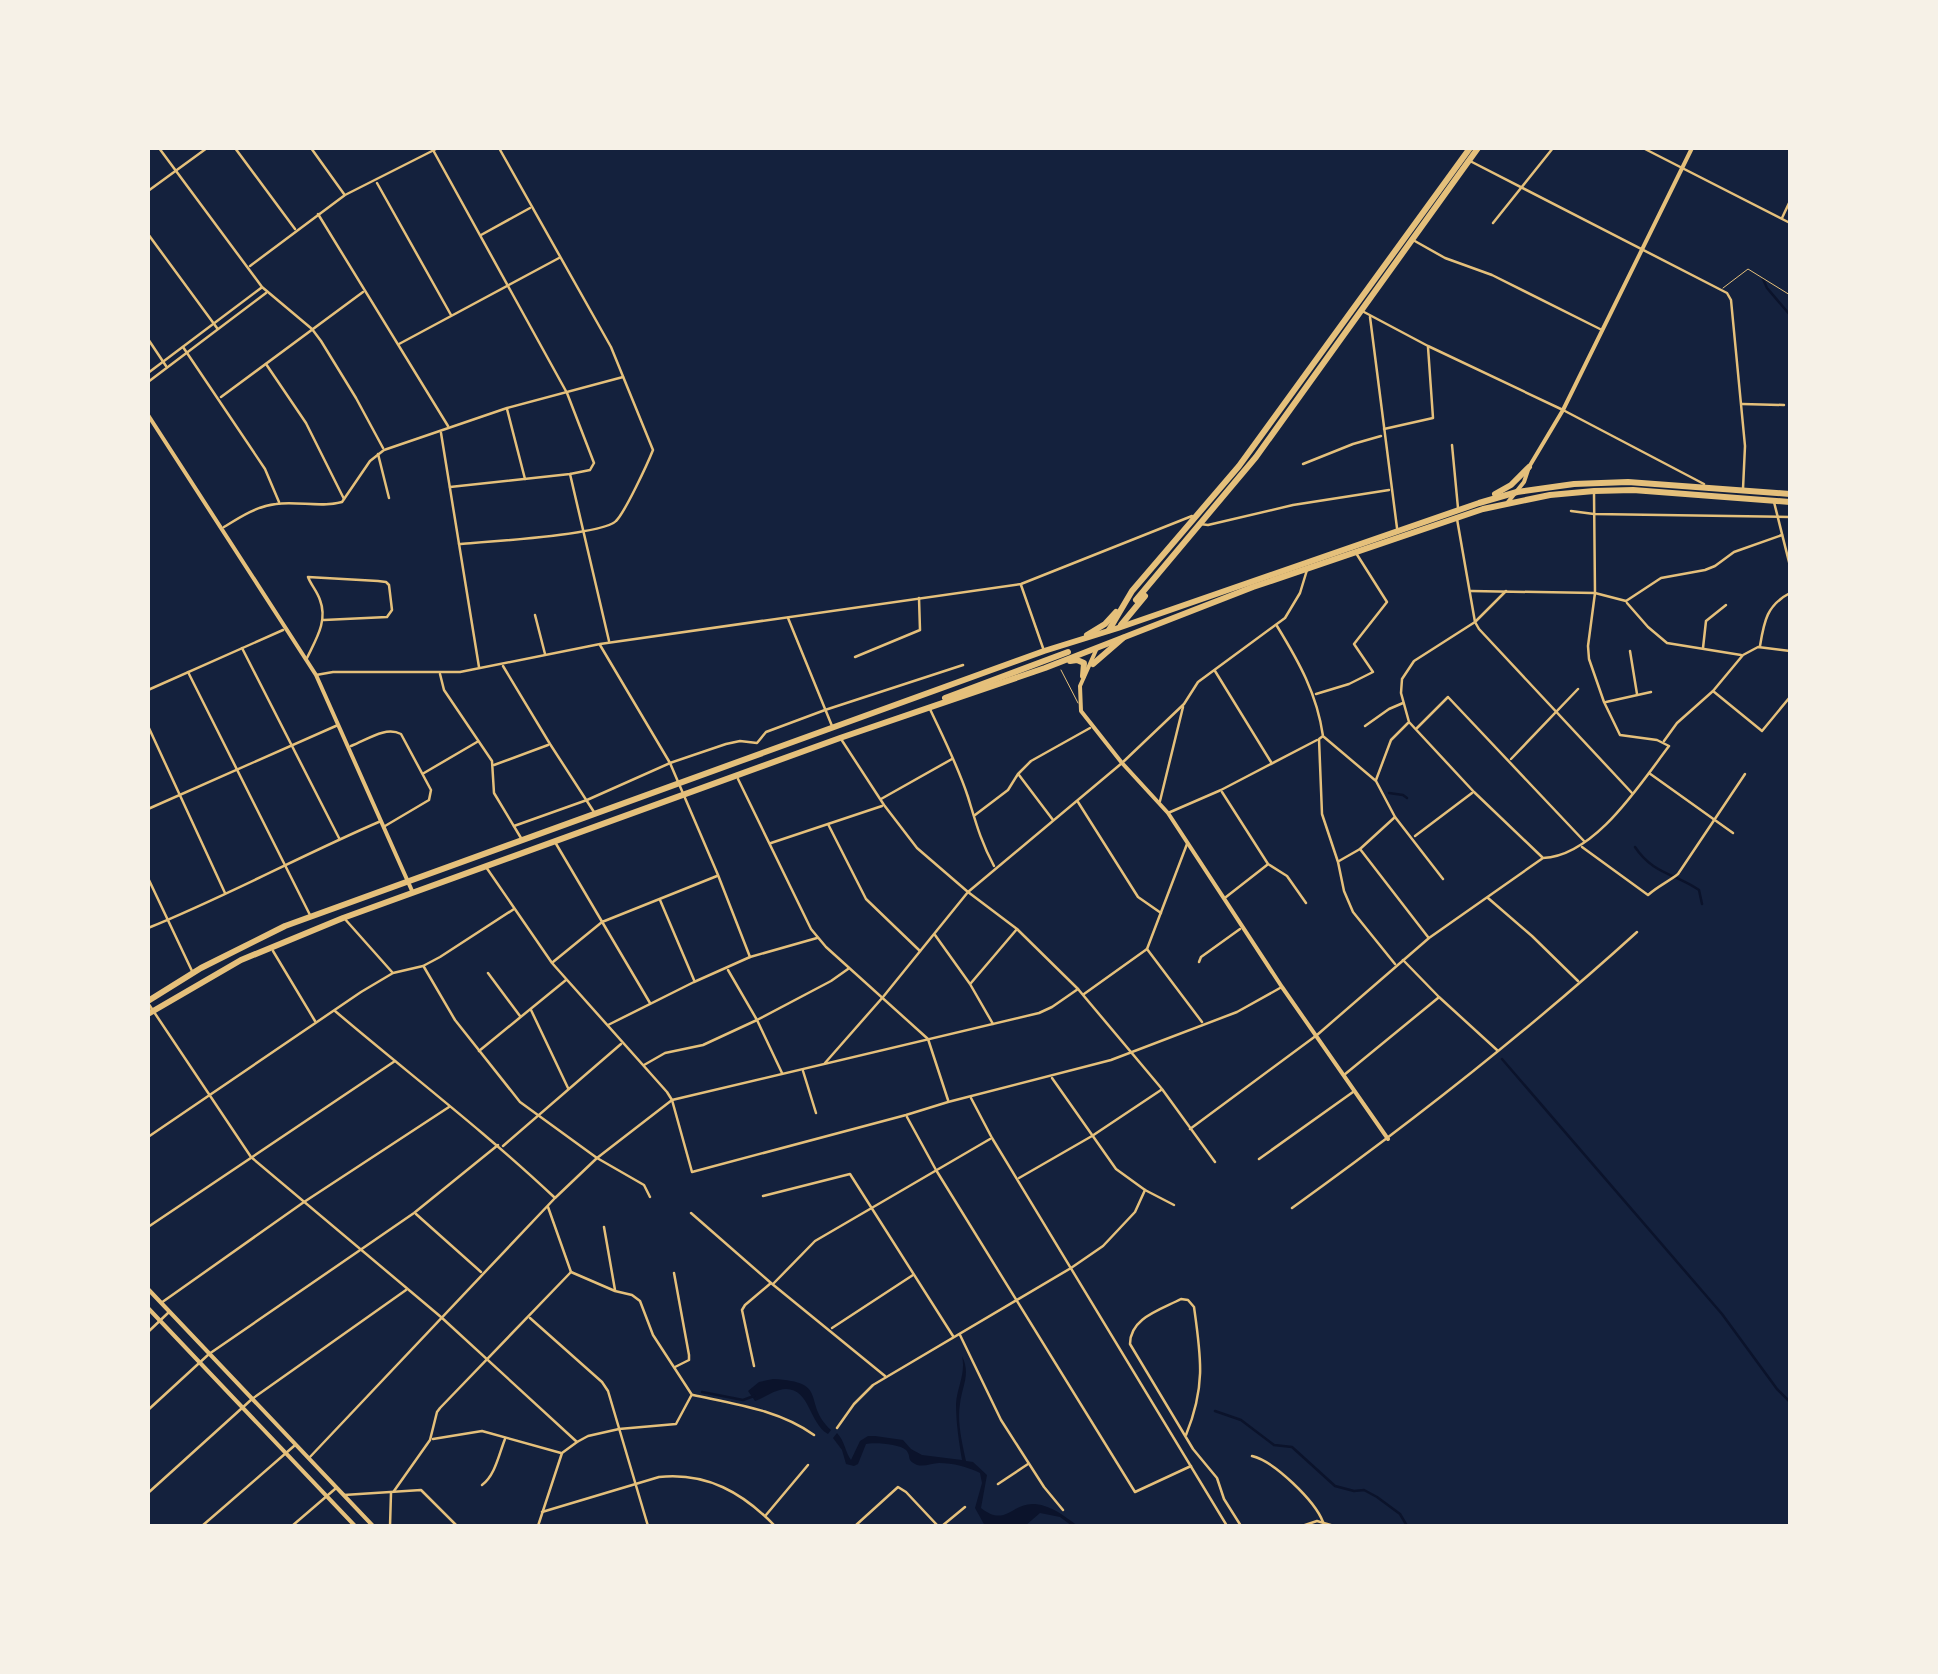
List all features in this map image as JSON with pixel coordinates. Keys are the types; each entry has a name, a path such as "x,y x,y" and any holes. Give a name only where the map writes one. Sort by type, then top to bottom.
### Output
{"highway":[{"path":"1107,642 1256,457 1470,148"},
{"path":"1078,642 1108,622 1250,451 1478,148"},
{"path":"1517,492 1529,467"},
{"path":"150,1012 270,946 1356,552 1457,513 1511,485 1529,467"},
{"path":"1479,502 1517,492 1613,482 1710,487 1790,498"},
{"path":"148,1001 193,972 311,917 1044,651 1398,531 1457,513 1562,493 1633,490 1773,501 1790,498"},
{"path":"1517,492 1524,500"},
{"path":"1098,646 1132,591"},
{"path":"1137,603 1138,614 1152,616"},
{"path":"1093,664 1128,634"},
{"path":"932,705 1068,652"},
{"path":"1045,668 1079,660 1085,665 1084,676"}],"street":[{"path":"159,148 262,286 312,329 384,450"},
{"path":"148,191 206,148"},
{"path":"234,148 296,230"},
{"path":"312,148 345,195"},
{"path":"459,544 584,531 616,522 653,450 611,348 499,148"},
{"path":"1493,223 1553,148"},
{"path":"1643,148 1790,224"},
{"path":"1548,488 1534,482 1529,467 1563,410 1692,148"},
{"path":"248,268 345,195 435,149 567,393 594,463 587,471 570,474 450,487"},
{"path":"1469,161 1722,289 1731,300 1742,404 1742,490"},
{"path":"375,180 452,316"},
{"path":"1781,219 1790,201"},
{"path":"481,235 531,208"},
{"path":"318,214 448,427"},
{"path":"148,234 218,329"},
{"path":"1410,237 1445,258 1492,274 1602,329"},
{"path":"396,345 560,258"},
{"path":"148,373 262,286"},
{"path":"219,398 364,291"},
{"path":"148,382 268,292"},
{"path":"1361,310 1710,487"},
{"path":"1370,316 1398,531"},
{"path":"148,339 167,367"},
{"path":"1384,429 1434,418 1428,346"},
{"path":"182,347 219,398 280,503"},
{"path":"266,364 306,423 344,500"},
{"path":"223,528 260,508 280,503 336,504 344,500 384,450 507,408 624,377"},
{"path":"1742,404 1784,405"},
{"path":"507,408 526,480"},
{"path":"148,415 316,674 413,892"},
{"path":"441,431 480,669"},
{"path":"1303,464 1384,435"},
{"path":"1452,445 1457,513 1475,622 1632,793"},
{"path":"378,453 390,498"},
{"path":"570,474 609,642"},
{"path":"1199,523 1208,525 1293,505 1391,490"},
{"path":"1190,1129 1317,1035 1429,938 1543,858 1554,858 1583,844 1611,819 1670,746 1620,734 1590,659 1595,593 1594,491"},
{"path":"1506,505 1517,492"},
{"path":"1773,501 1790,566"},
{"path":"1571,510 1594,514 1790,518"},
{"path":"316,674 480,669 609,642 1021,584 1198,514"},
{"path":"1626,601 1661,578 1706,570 1734,552 1782,535"},
{"path":"1314,694 1373,672 1354,644 1386,602 1356,552"},
{"path":"825,1064 968,892 1122,763 1184,704 1198,682 1278,626 1297,600 1307,569"},
{"path":"306,660 324,620 318,596 308,581 310,577 384,581 388,585 392,610 387,616 324,620"},
{"path":"1021,584 1044,651"},
{"path":"1469,591 1595,593 1624,599 1667,643 1742,655"},
{"path":"1506,591 1475,622 1414,660 1400,685 1409,722 1543,858"},
{"path":"1760,647 1770,608 1790,593"},
{"path":"856,657 920,630 919,598"},
{"path":"1703,650 1706,621 1726,605"},
{"path":"536,615 545,656"},
{"path":"788,616 833,727"},
{"path":"1278,626 1314,694 1321,738 1322,814 1344,891 1353,912 1396,965"},
{"path":"148,690 287,629"},
{"path":"1084,676 1107,642"},
{"path":"600,644 670,762 750,957"},
{"path":"1098,646 1080,686 1079,706 1092,727 1168,813 1388,1140"},
{"path":"1664,742 1677,723 1742,655 1760,647 1790,651"},
{"path":"242,648 340,839"},
{"path":"1630,651 1638,696"},
{"path":"502,665 596,814"},
{"path":"514,826 586,800 670,762 726,744 756,743 766,732 963,665"},
{"path":"1214,669 1271,764"},
{"path":"188,672 311,917"},
{"path":"440,672 444,690 493,766 494,793 522,840"},
{"path":"1510,760 1578,689"},
{"path":"1712,690 1762,730 1790,697"},
{"path":"1604,702 1651,692"},
{"path":"1416,728 1448,697 1510,760 1583,844 1648,894 1678,874 1744,774"},
{"path":"1366,726 1404,702"},
{"path":"1160,802 1184,704"},
{"path":"932,705 970,801 982,845 996,868"},
{"path":"1376,781 1392,740 1409,722"},
{"path":"148,809 340,724"},
{"path":"148,726 226,894"},
{"path":"972,816 1008,790 1032,761 1092,727"},
{"path":"148,928 340,839 384,824 428,800 431,794 423,774 401,734 387,731 350,747"},
{"path":"840,738 917,848 1016,929 1083,994 1162,1089 1215,1162"},
{"path":"1168,813 1321,738"},
{"path":"1321,738 1376,781 1396,818 1443,879"},
{"path":"423,774 479,742"},
{"path":"493,766 550,744"},
{"path":"880,800 954,758"},
{"path":"1648,773 1733,833"},
{"path":"1018,774 1054,821"},
{"path":"736,776 818,938 928,1039 948,1102"},
{"path":"1221,790 1268,864 1287,876 1306,903"},
{"path":"1413,838 1474,792"},
{"path":"1077,800 1138,897 1161,914"},
{"path":"770,843 884,805"},
{"path":"1338,862 1396,818"},
{"path":"828,824 866,899 920,950"},
{"path":"554,841 650,1004"},
{"path":"1083,994 1147,949 1187,844"},
{"path":"1360,849 1429,938"},
{"path":"1224,898 1268,864"},
{"path":"485,866 552,962 672,1100 692,1172 1111,1060 1254,1004 1282,987"},
{"path":"552,962 602,922 718,875"},
{"path":"148,878 193,972"},
{"path":"1487,897 1580,983"},
{"path":"659,898 694,982"},
{"path":"148,1137 334,1010 393,974 424,966 514,909"},
{"path":"343,918 393,974"},
{"path":"1199,962 1243,927"},
{"path":"970,984 1016,929"},
{"path":"1292,1208 1388,1140 1637,932"},
{"path":"934,933 993,1025"},
{"path":"607,1026 726,967 818,938"},
{"path":"270,946 316,1022"},
{"path":"1147,949 1203,1023"},
{"path":"1402,960 1498,1051"},
{"path":"424,966 454,1020 511,1092 537,1116 597,1158 644,1185 650,1197"},
{"path":"726,967 783,1074"},
{"path":"644,1065 665,1053 703,1045 756,1020 849,968"},
{"path":"488,973 521,1018"},
{"path":"478,1052 567,979"},
{"path":"308,1458 554,1198 597,1158 672,1100 1039,1013 1078,989"},
{"path":"1344,1075 1439,996"},
{"path":"148,1001 150,1012 251,1158 442,1317 576,1442"},
{"path":"334,1010 500,1146 554,1198"},
{"path":"531,1010 569,1089"},
{"path":"148,1410 208,1356 414,1213 622,1043"},
{"path":"148,1227 395,1062"},
{"path":"803,1070 816,1112"},
{"path":"1052,1076 1116,1169 1174,1205"},
{"path":"1017,1180 1162,1089"},
{"path":"1259,1160 1354,1092"},
{"path":"970,1097 1228,1526"},
{"path":"160,1303 449,1107"},
{"path":"906,1115 1135,1492 1190,1466"},
{"path":"754,1366 742,1310 814,1241 992,1138"},
{"path":"764,1196 850,1174 954,1337"},
{"path":"838,1428 862,1394 1103,1246 1135,1212 1145,1190"},
{"path":"548,1206 571,1272 640,1301 653,1335 692,1395 794,1421 814,1435"},
{"path":"414,1213 482,1273"},
{"path":"691,1213 887,1378"},
{"path":"604,1228 615,1291"},
{"path":"390,1526 392,1492 430,1440 436,1412 571,1272"},
{"path":"674,1273 689,1360 674,1368"},
{"path":"830,1329 914,1274"},
{"path":"148,1492 250,1401 407,1289"},
{"path":"148,1290 373,1526"},
{"path":"1186,1435 1202,1372 1194,1307 1181,1299 1135,1324 1130,1344 1193,1448 1217,1478 1224,1499 1241,1526"},
{"path":"148,1308 355,1526"},
{"path":"148,1332 169,1312"},
{"path":"528,1316 608,1391 648,1526"},
{"path":"960,1334 997,1413 1062,1510"},
{"path":"538,1526 562,1453 588,1436 676,1424 692,1395"},
{"path":"430,1440 482,1431 562,1453"},
{"path":"482,1486 491,1476 505,1438"},
{"path":"202,1526 295,1445"},
{"path":"1184,1454 1193,1448"},
{"path":"1252,1456 1266,1461 1313,1504 1323,1522"},
{"path":"998,1484 1029,1463"},
{"path":"764,1516 808,1465"},
{"path":"542,1512 673,1475 732,1490 774,1526"},
{"path":"854,1526 898,1486 940,1526 965,1507"},
{"path":"292,1526 336,1488"},
{"path":"343,1495 422,1490 456,1526"},
{"path":"1302,1526 1317,1521 1334,1526"}],"lane":[{"path":"1722,289 1748,269 1790,295"},
{"path":"1061,670 1079,706"}],"water":[{"path":"962,1356 966,1374 959,1411 960,1432 966,1461 973,1462 987,1475 981,1508 997,1516 1027,1504 1041,1505 1078,1526 1040,1513 1025,1526 985,1526 975,1508 982,1483 980,1473 950,1464 918,1465 898,1446 866,1444 858,1464 846,1464 833,1438 837,1433 851,1460 860,1441 875,1436 903,1440 922,1455 962,1460 956,1404"},
{"path":"773,1379 809,1389 817,1411 831,1430 828,1434 794,1390 778,1390 755,1401 748,1391 759,1382"}],"waterway":[{"path":"1763,279 1790,315"},
{"path":"1389,793 1407,798"},
{"path":"1635,847 1657,868 1699,890 1702,904"},
{"path":"1502,1059 1722,1314 1790,1402"},
{"path":"702,1392 743,1400 754,1396"},
{"path":"1215,1411 1241,1420 1274,1445 1292,1447 1335,1486 1364,1490 1377,1497 1400,1514 1407,1526"}]}
